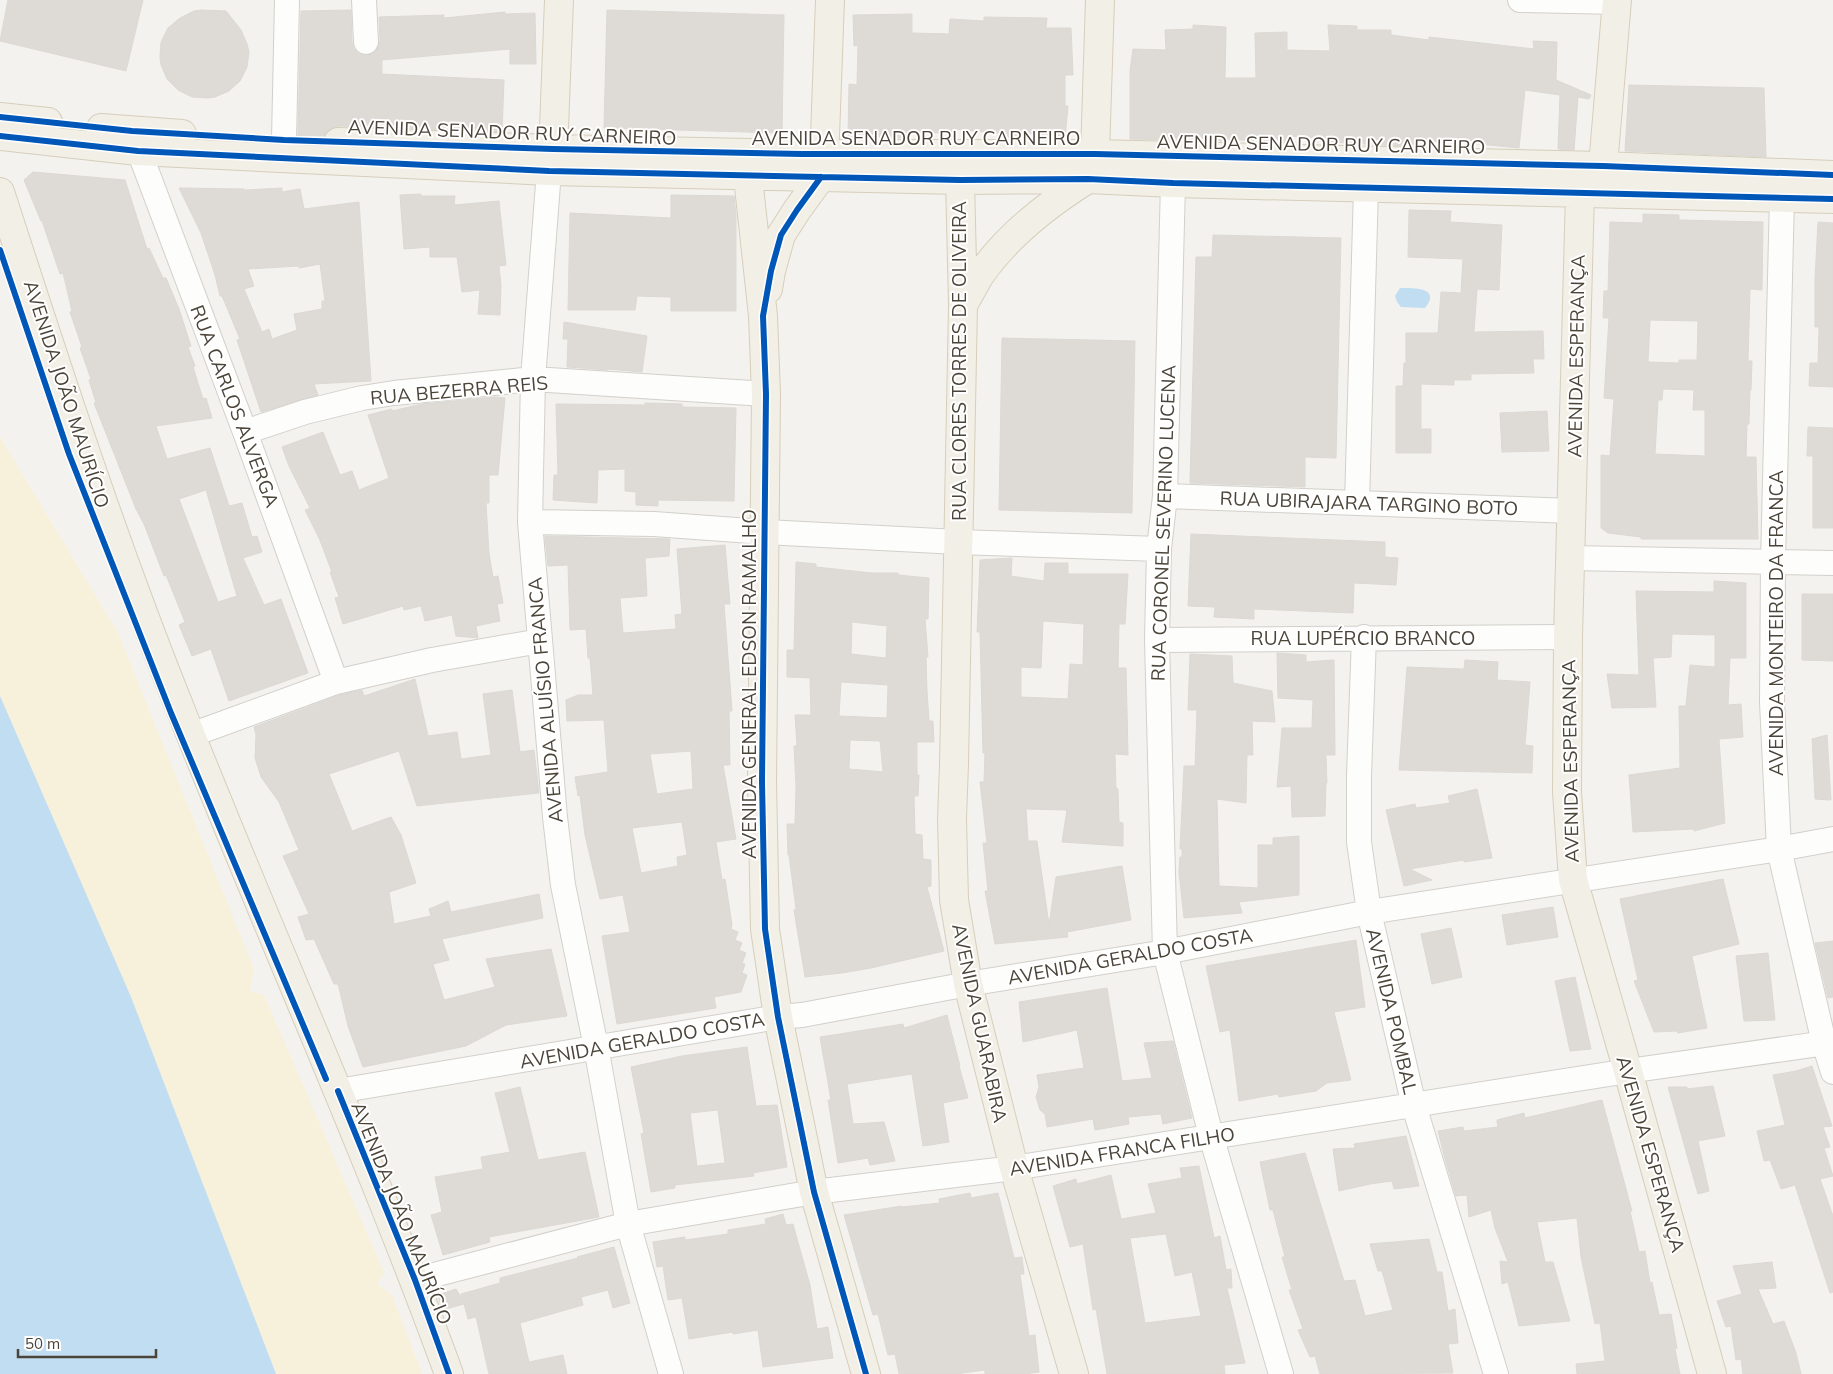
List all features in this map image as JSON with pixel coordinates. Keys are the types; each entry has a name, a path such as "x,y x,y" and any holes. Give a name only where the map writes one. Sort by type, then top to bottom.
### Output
{"main road":[{"path":"551,160 559,0"},
{"path":"822,165 830,0"},
{"path":"963,305 980,276 1005,245 1092,166 1100,0"},
{"path":"1580,193 1602,166 1617,1"},
{"name":"AVENIDA SENADOR RUY CARNEIRO","path":"0,117 134,141 284,140 551,160"},
{"name":"AVENIDA SENADOR RUY CARNEIRO","path":"0,136 551,160 822,165 1602,166 1833,175"},
{"name":"AVENIDA GENERAL EDSON RAMALHO","path":"746,164 763,316 766,394 762,782 765,928 778,1017 814,1192 866,1374"},
{"name":"AVENIDA SENADOR RUY CARNEIRO","path":"822,165 960,180 1092,166 1173,183 1833,199"},
{"name":"AVENIDA GENERAL EDSON RAMALHO","path":"763,316 771,271 782,235 822,165"},
{"name":"RUA CLORES TORRES DE OLIVEIRA","path":"958,542 963,305 960,180"},
{"name":"AVENIDA JOÃO MAURÍCIO","path":"0,192 87,459 123,560 224,820 415,1280 449,1374"},
{"name":"AVENIDA ESPERANÇA","path":"1580,193 1573,511 1568,636 1567,792 1572,880 1628,1070 1712,1374"},
{"name":"AVENIDA GUARABIRA","path":"958,542 952,828 954,900 968,984 1014,1168 1074,1374"}],"street":[{"path":"284,140 287,0"},
{"path":"364,0 366,42"},
{"path":"1520,0 1617,1"},
{"name":"RUA CARLOS ALVERGA","path":"134,141 245,432 336,682"},
{"name":"AVENIDA ALUÍSIO FRANCA","path":"551,160 532,379 530,522 555,817 563,885 596,1047 628,1224 671,1374"},
{"name":"RUA CORONEL SEVERINO LUCENA","path":"1173,183 1165,496 1159,549 1157,640 1165,952 1211,1136 1281,1374"},
{"path":"1357,503 1366,188"},
{"name":"AVENIDA MONTEIRO DA FRANCA","path":"1782,198 1773,562 1772,702 1779,849 1829,1042 1833,1072"},
{"name":"RUA BEZERRA REIS","path":"245,432 305,412 362,398 532,379 766,394"},
{"name":"RUA UBIRAJARA TARGINO BOTO","path":"1165,496 1573,511"},
{"path":"530,522 654,524 958,542 1159,549"},
{"path":"1571,558 1833,563"},
{"name":"RUA LUPÉRCIO BRANCO","path":"1157,640 1568,636"},
{"name":"AVENIDA POMBAL","path":"1364,637 1359,775 1359,842 1369,912 1414,1106 1496,1374"},
{"path":"191,735 336,682 432,660 540,641"},
{"name":"AVENIDA GERALDO COSTA","path":"338,1091 1165,952 1369,912 1833,840"},
{"name":"AVENIDA FRANCA FILHO","path":"415,1280 628,1224 814,1192 1014,1168 1414,1106 1628,1070 1829,1042"}],"sand":[{"path":"0,437 118,633 254,969 250,991 264,995 384,1273 377,1284 392,1295 422,1374 276,1374 131,997 0,696"}],"water":[{"path":"1400,288 1412,288 1428,292 1430,296 1425,308 1401,307 1395,296"},
{"path":"0,696 131,997 276,1374 0,1374"}],"building":[{"path":"8,0 143,0 126,71 0,41"},
{"path":"351,10 352,43 354,49 359,54 366,56 374,53 378,48 380,41 379,17 444,15 444,18 505,12 505,14 535,13 536,64 510,64 510,49 382,60 382,74 504,80 502,132 339,126 330,129 324,136 298,136 301,11"},
{"path":"607,10 784,15 782,133 604,128"},
{"path":"194,11 226,11 241,30 249,52 247,67 240,81 229,91 207,98 192,97 178,90 167,79 160,57 161,42 168,28 180,18"},
{"path":"912,14 912,33 949,34 950,19 984,21 984,17 1047,18 1046,28 1071,28 1073,75 1065,75 1065,106 1068,106 1065,138 1010,138 1003,137 1004,134 955,129 955,134 907,131 907,138 848,138 849,84 857,85 858,45 854,46 853,15"},
{"path":"1193,25 1226,27 1225,78 1256,78 1255,33 1287,32 1287,50 1330,51 1328,25 1357,26 1357,30 1391,30 1391,35 1429,40 1429,37 1534,49 1533,41 1557,42 1556,80 1591,95 1589,99 1578,97 1574,150 1558,149 1560,95 1525,90 1519,148 1459,142 1417,141 1417,146 1382,145 1331,142 1332,139 1290,136 1291,143 1224,139 1224,141 1130,139 1130,71 1133,49 1166,50 1165,30 1193,29"},
{"path":"1629,85 1764,88 1766,157 1625,151"},
{"path":"33,172 125,180 147,249 149,248 163,278 166,278 179,309 191,346 188,347 195,366 193,367 203,399 206,398 212,418 156,426 167,459 210,448 229,506 242,503 252,537 257,536 262,552 243,558 264,605 281,599 308,673 229,701 211,649 192,656 179,625 185,622 136,509 94,403 96,403 89,380 91,379 70,312 72,311 63,273 60,274 42,221 24,180","holes":["206,490 237,596 218,602 179,499"]},
{"path":"179,188 245,190 282,188 282,192 300,189 304,209 359,202 371,381 314,384 318,395 261,412 237,340 240,339 222,296 220,296 201,233","holes":["320,264 325,301 322,301 322,309 294,314 297,330 272,339 269,329 262,332 244,289 254,286 248,269 299,266 299,268"]},
{"path":"421,194 421,196 455,196 454,205 499,201 506,265 499,266 501,285 500,315 478,314 480,290 462,292 457,257 430,257 430,247 404,249 400,195"},
{"path":"671,195 734,196 736,216 736,311 671,311 671,297 637,296 635,310 568,310 570,213 671,218"},
{"path":"1409,210 1451,211 1450,222 1502,225 1499,290 1477,289 1474,332 1543,331 1544,359 1533,359 1534,373 1471,374 1471,380 1454,380 1454,385 1421,384 1421,429 1431,429 1431,453 1396,453 1396,386 1403,386 1404,363 1406,363 1406,333 1438,333 1441,292 1461,293 1463,259 1408,257"},
{"path":"1643,214 1679,215 1679,220 1763,222 1762,290 1750,289 1748,361 1752,361 1746,457 1756,457 1758,539 1641,539 1641,537 1608,533 1601,528 1601,455 1610,456 1614,399 1604,398 1609,318 1603,318 1604,291 1608,291 1610,222 1643,223","holes":["1650,320 1698,321 1697,360 1679,360 1679,363 1648,362","1663,389 1694,390 1693,410 1705,410 1705,456 1655,454 1658,400 1662,400"]},
{"path":"1818,222 1833,223 1833,387 1809,386 1810,363 1818,363 1819,327 1815,327 1815,279"},
{"path":"1213,235 1341,238 1336,458 1305,457 1305,487 1190,483 1196,257 1212,257"},
{"path":"564,322 647,336 642,372 567,367 568,339 563,339"},
{"path":"1002,338 1135,341 1132,513 999,510"},
{"path":"495,397 505,398 498,475 489,475 489,503 486,503 489,554 493,577 498,576 503,603 497,604 500,621 476,626 478,638 456,636 452,615 425,621 421,606 404,610 403,606 343,624 335,598 339,597 330,572 332,572 319,538 305,510 310,508 289,466 282,447 323,432 340,475 352,471 359,490 389,478 368,415 422,404"},
{"path":"645,403 682,404 682,407 736,408 734,501 658,500 658,506 636,505 636,492 625,491 625,469 598,470 597,503 553,500 554,475 558,475 556,404 645,405"},
{"path":"1547,411 1549,451 1502,452 1500,413"},
{"path":"1808,427 1833,428 1833,528 1813,528 1813,456 1807,456"},
{"path":"1191,534 1385,542 1385,557 1398,558 1396,585 1354,583 1353,613 1254,609 1254,619 1214,617 1215,607 1188,606"},
{"path":"545,536 670,539 669,556 645,558 647,596 620,598 623,633 676,629 675,615 682,614 677,549 725,545 730,604 724,604 732,711 729,711 730,765 723,765 736,839 716,842 722,880 725,879 731,929 738,932 735,940 742,943 739,950 746,953 742,963 745,964 742,973 747,975 741,992 714,997 716,1008 617,1024 602,936 630,932 623,895 600,899 585,835 580,795 578,796 575,777 608,772 604,720 567,721 566,700 578,695 593,695 590,658 588,658 586,629 570,630 568,565 548,566","holes":["691,751 693,789 657,794 650,754","682,822 687,855 677,857 678,866 641,873 632,828"]},
{"path":"1012,558 1011,576 1044,581 1045,563 1068,563 1068,574 1128,574 1125,624 1119,624 1118,668 1126,668 1128,755 1115,754 1119,822 1123,823 1123,846 1062,842 1067,810 1026,809 1028,841 1037,841 1049,925 1056,877 1122,866 1131,920 1067,932 1068,937 995,944 985,891 988,891 983,843 987,843 980,782 984,782 985,753 983,753 980,632 977,632 980,560","holes":["1043,621 1084,624 1083,665 1070,664 1068,699 1021,697 1021,667 1041,668"]},
{"path":"796,562 816,564 816,567 872,573 898,573 898,575 929,578 928,619 925,619 928,657 926,657 927,691 929,721 933,721 934,742 917,742 917,775 919,775 918,796 914,796 915,834 922,835 923,859 931,860 931,886 927,887 944,951 871,968 805,977 794,910 796,909 788,855 787,824 795,824 794,746 797,746 795,715 811,715 810,678 787,677 787,650 794,650","holes":["852,622 887,626 886,658 851,654","841,682 888,685 887,718 839,716","850,740 880,741 883,772 849,769"]},
{"path":"1714,581 1746,583 1746,658 1730,658 1728,705 1741,704 1743,737 1719,739 1725,823 1694,831 1694,829 1633,832 1629,775 1680,768 1679,706 1686,706 1690,665 1715,667 1715,635 1672,634 1671,657 1653,658 1656,707 1612,708 1607,674 1639,675 1636,591 1714,592"},
{"path":"1802,594 1833,594 1833,661 1802,660"},
{"path":"1277,653 1306,655 1306,662 1334,660 1335,755 1326,755 1325,816 1292,817 1291,786 1277,787 1282,728 1312,728 1313,700 1278,698"},
{"path":"1190,654 1232,656 1233,683 1272,691 1275,722 1252,721 1253,755 1247,755 1246,803 1217,799 1219,886 1258,888 1258,845 1273,845 1273,838 1299,836 1299,895 1239,902 1242,913 1184,918 1179,872 1180,857 1182,857 1182,849 1180,849 1184,766 1195,766 1197,710 1188,710"},
{"path":"1465,660 1498,662 1497,680 1530,682 1525,745 1533,746 1532,773 1399,770 1407,667 1464,669"},
{"path":"415,679 428,736 457,732 461,759 491,755 483,694 512,690 520,752 534,750 539,793 417,806 399,751 329,774 352,831 391,817 401,835 416,883 389,892 394,924 431,916 429,909 448,901 451,912 539,894 543,918 442,939 449,960 433,964 444,1000 495,987 486,959 551,949 567,1016 506,1025 466,1046 363,1067 348,1026 338,984 334,984 314,939 306,940 298,917 309,914 283,856 299,850 279,802 261,777 255,758 256,735 254,727 340,695 362,690 364,696"},
{"path":"1827,735 1831,800 1815,799 1812,739"},
{"path":"1477,789 1492,858 1464,862 1464,860 1410,869 1432,880 1404,886 1386,810 1415,804 1416,808 1450,803 1448,796"},
{"path":"1723,879 1739,944 1692,956 1707,1028 1678,1033 1677,1031 1654,1032 1634,981 1638,980 1620,899"},
{"path":"1553,907 1558,937 1507,945 1502,915"},
{"path":"1451,928 1462,977 1432,984 1421,934"},
{"path":"1356,940 1365,1007 1334,1012 1351,1080 1327,1083 1316,1091 1279,1097 1278,1094 1239,1101 1230,1030 1220,1032 1206,966"},
{"path":"1833,941 1833,997 1828,998 1815,943"},
{"path":"1768,953 1775,1020 1744,1021 1736,956"},
{"path":"1575,977 1591,1049 1570,1051 1555,981"},
{"path":"1107,988 1122,1081 1152,1078 1144,1043 1173,1041 1192,1118 1163,1124 1161,1114 1128,1117 1129,1124 1095,1130 1093,1119 1047,1127 1045,1114 1040,1110 1036,1097 1039,1087 1037,1075 1084,1068 1077,1030 1023,1042 1019,1002"},
{"path":"947,1015 968,1098 943,1103 949,1142 923,1146 912,1074 847,1084 853,1124 884,1122 895,1161 870,1165 868,1158 838,1163 828,1100 831,1100 820,1037 903,1024 904,1028"},
{"path":"747,1047 756,1106 777,1105 787,1167 753,1173 754,1176 675,1185 675,1188 651,1192 641,1134 644,1133 631,1067 682,1056","holes":["718,1110 725,1163 697,1166 690,1113"]},
{"path":"1812,1066 1832,1126 1823,1127 1830,1147 1824,1148 1833,1176 1820,1179 1833,1216 1833,1292 1830,1293 1795,1185 1781,1189 1770,1160 1764,1161 1757,1131 1785,1125 1773,1075"},
{"path":"1713,1086 1725,1136 1698,1141 1709,1191 1698,1194 1668,1087 1687,1087 1687,1089"},
{"path":"520,1087 538,1160 585,1152 599,1217 489,1237 490,1242 443,1255 431,1215 442,1212 435,1177 483,1169 481,1157 510,1152 495,1093"},
{"path":"1602,1100 1632,1211 1630,1211 1639,1252 1645,1251 1650,1283 1652,1282 1659,1315 1671,1314 1680,1374 1577,1374 1576,1364 1605,1361 1600,1323 1595,1324 1581,1257 1577,1218 1537,1222 1545,1262 1553,1262 1570,1321 1519,1326 1508,1282 1502,1284 1500,1261 1508,1262 1495,1228 1491,1210 1469,1217 1467,1195 1456,1196 1445,1159 1438,1131 1463,1127 1464,1131 1498,1127 1497,1120 1524,1113 1525,1118"},
{"path":"1406,1136 1419,1186 1394,1189 1392,1181 1339,1191 1333,1149 1355,1148 1354,1144"},
{"path":"1305,1153 1344,1281 1355,1280 1365,1316 1393,1310 1382,1271 1378,1271 1370,1244 1429,1239 1437,1272 1442,1272 1448,1311 1455,1309 1458,1343 1448,1344 1453,1373 1320,1374 1315,1356 1310,1357 1298,1330 1303,1329 1289,1290 1292,1290 1282,1257 1285,1257 1273,1210 1270,1210 1260,1162"},
{"path":"1199,1166 1214,1238 1220,1236 1226,1270 1231,1269 1232,1288 1227,1288 1245,1363 1224,1365 1225,1374 1107,1374 1096,1309 1093,1310 1083,1244 1070,1247 1053,1186 1076,1179 1077,1184 1111,1175 1121,1219 1156,1213 1148,1184 1182,1178 1180,1168","holes":["1166,1234 1175,1276 1192,1272 1201,1316 1145,1323 1130,1238"]},
{"path":"970,1193 971,1198 998,1193 1014,1258 1022,1257 1024,1274 1020,1274 1029,1336 1035,1335 1039,1372 985,1374 985,1370 955,1374 899,1374 895,1354 888,1355 878,1314 873,1315 844,1215 902,1206 940,1203 939,1199"},
{"path":"783,1214 786,1225 793,1224 810,1285 817,1329 828,1327 833,1358 763,1367 758,1330 689,1339 682,1298 668,1300 663,1266 657,1267 653,1242 685,1237 685,1240 728,1234 728,1230 766,1224 765,1219"},
{"path":"614,1247 630,1303 613,1308 608,1290 581,1297 583,1305 520,1323 529,1362 563,1355 567,1374 489,1374 476,1317 468,1319 464,1304 442,1310 438,1295 456,1289 462,1299 461,1294 500,1283 500,1278"},
{"path":"1772,1262 1776,1288 1758,1289 1773,1324 1784,1321 1796,1353 1801,1374 1743,1374 1741,1359 1736,1360 1731,1326 1726,1327 1717,1301 1742,1294 1733,1266"}],"cycle path":[{"path":"0,117 132,131 284,140 553,149 802,154 1095,154 1603,166 1833,175"},
{"path":"0,136 138,151 549,171 960,180 1088,179 1173,183 1833,199"},
{"path":"821,177 781,235 771,271 763,316 766,394 762,782 765,929 778,1017 814,1192 866,1374"},
{"path":"0,250 69,454 171,713 326,1079"},
{"path":"338,1091 415,1280 449,1374"}]}
